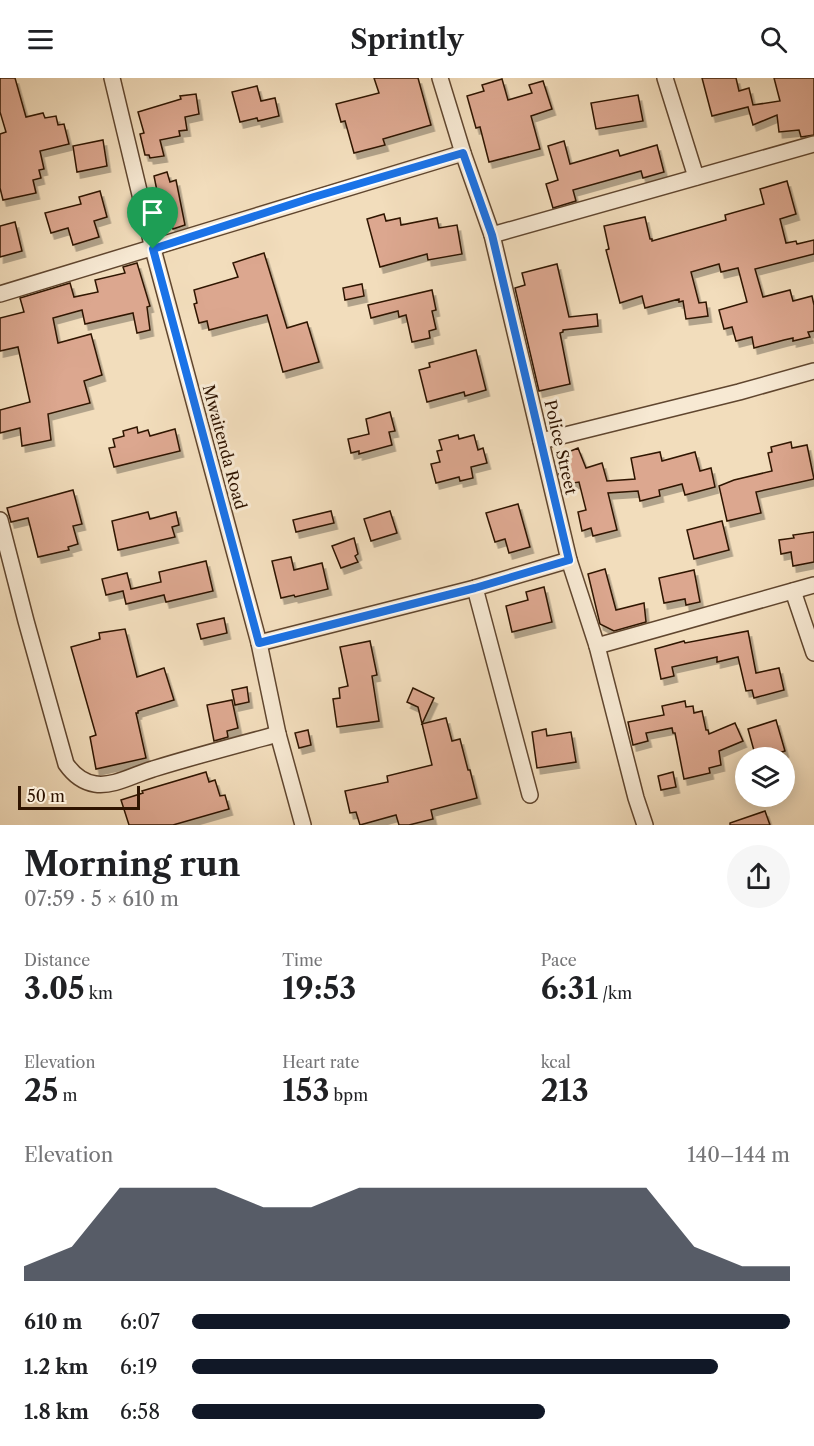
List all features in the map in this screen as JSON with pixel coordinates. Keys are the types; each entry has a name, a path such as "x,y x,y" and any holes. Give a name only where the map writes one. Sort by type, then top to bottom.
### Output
{"street":[{"name":"Mwaitenda Road","path":"112,78 153,249 259,643 278,734 303,825"},
{"name":"Police Street","path":"440,78 492,235 569,560 597,646 645,825"},
{"path":"665,78 696,177"},
{"path":"492,235 814,144"},
{"path":"0,294 463,153"},
{"path":"541,441 814,371"},
{"path":"0,520 66,764 83,781 108,784 152,769 278,734"},
{"path":"259,643 475,588 569,560"},
{"path":"597,646 814,585"},
{"path":"475,588 530,795"},
{"path":"793,591 814,652"}],"building":[{"path":"0,78 15,78 26,117 43,113 45,118 56,116 58,125 64,124 69,144 40,151 44,169 39,170 41,178 33,180 36,193 3,200 0,188 0,134 6,132 0,112"},
{"path":"374,78 418,78 431,125 383,139 385,145 354,153 345,121 341,122 336,104 379,93"},
{"path":"702,78 736,78 739,91 749,88 753,105 780,101 774,78 814,78 814,135 801,137 799,130 779,132 777,115 753,125 748,107 712,116"},
{"path":"502,79 508,100 532,93 529,85 543,81 552,109 531,116 540,149 489,162 480,127 476,128 467,96 484,91 482,85"},
{"path":"257,86 261,101 275,98 279,116 240,122 232,92"},
{"path":"196,94 199,114 185,117 187,130 179,131 180,136 160,140 164,156 150,158 149,155 145,155 140,134 144,133 138,112 181,99 180,96"},
{"path":"638,95 643,121 596,129 591,103"},
{"path":"103,140 107,166 77,172 73,146"},
{"path":"564,141 570,164 618,150 620,156 657,145 664,172 643,178 641,171 573,190 576,201 553,208 546,184 558,180 548,146"},
{"path":"167,172 170,182 176,180 185,225 173,229 168,215 162,216 154,176"},
{"path":"787,181 796,214 780,219 786,243 796,241 797,244 814,240 814,254 755,269 763,297 790,290 793,301 812,296 814,331 808,332 810,337 793,341 793,338 754,348 752,337 736,341 732,327 724,329 719,310 747,302 738,268 721,272 719,264 691,272 699,303 706,302 708,316 686,319 683,301 679,302 679,299 645,308 642,296 620,303 606,250 609,249 604,226 645,217 652,241 726,220 725,215 764,204 760,189"},
{"path":"100,191 107,217 94,221 99,237 73,245 68,228 51,233 45,213 81,204 79,197"},
{"path":"384,214 386,221 400,218 401,225 437,218 439,228 457,225 462,254 428,260 427,254 380,267 367,219"},
{"path":"15,222 22,251 0,257 0,226"},
{"path":"264,253 287,328 307,322 319,362 283,372 267,315 209,330 207,321 199,323 194,304 197,303 194,290 238,277 233,263"},
{"path":"137,263 150,306 147,307 150,330 137,333 133,313 85,324 82,310 53,318 58,343 91,334 102,375 84,381 90,403 48,414 51,440 22,446 20,428 0,433 0,410 30,402 18,347 0,351 0,318 24,312 20,298 70,283 74,297 98,292 95,280 125,273 123,267"},
{"path":"557,264 569,317 597,314 598,326 563,330 560,333 570,384 539,391 515,288 525,285 522,273"},
{"path":"362,284 364,296 345,300 343,288"},
{"path":"432,290 436,310 432,311 436,329 429,331 430,338 412,342 406,315 399,317 398,311 371,318 368,305"},
{"path":"476,350 486,390 465,396 464,392 427,402 419,370 430,367 429,363"},
{"path":"390,412 395,431 389,432 392,445 359,454 359,451 351,453 348,439 369,434 366,419"},
{"path":"137,427 138,433 148,430 150,436 175,429 180,451 114,467 109,448 115,447 113,439 124,436 123,431"},
{"path":"458,435 459,439 474,435 478,450 483,448 487,463 471,467 473,478 460,481 459,477 436,483 431,464 440,462 437,451 442,450 439,440"},
{"path":"791,442 792,448 807,445 814,479 756,492 761,513 727,521 719,486 772,471 768,453 772,452 771,447"},
{"path":"578,448 586,468 602,463 607,481 635,479 631,458 660,452 662,461 695,452 700,471 711,468 715,487 685,495 682,484 659,490 660,496 640,501 638,491 608,493 617,530 593,536 591,528 582,531 578,512 586,510 579,482 567,484 565,478 560,479 557,466 569,463 566,453"},
{"path":"73,490 82,524 73,526 78,544 68,547 69,550 38,557 28,518 11,522 7,508"},
{"path":"518,504 530,547 509,553 505,539 495,542 486,513"},
{"path":"331,511 334,523 296,532 293,520"},
{"path":"390,511 397,533 371,541 364,519"},
{"path":"148,512 150,519 176,512 179,525 172,527 175,537 118,550 112,521"},
{"path":"722,521 729,550 694,559 687,530"},
{"path":"814,532 814,562 793,566 791,552 781,554 779,540"},
{"path":"354,538 358,554 355,556 358,562 341,568 332,546"},
{"path":"291,557 294,570 322,563 328,589 281,598 272,561"},
{"path":"206,561 213,591 166,602 164,595 126,604 123,591 106,595 102,579 127,573 131,589 161,582 159,572"},
{"path":"605,569 616,610 644,603 646,622 614,631 600,624 588,574"},
{"path":"694,570 700,602 686,605 685,599 664,603 659,578"},
{"path":"544,587 552,622 512,632 506,606 528,600 526,592"},
{"path":"224,618 227,633 201,639 197,624"},
{"path":"125,629 137,677 164,668 174,700 136,713 146,758 96,769 90,737 96,735 71,647 100,639 99,633"},
{"path":"748,631 756,673 779,668 784,690 754,698 752,690 746,691 738,657 717,662 717,657 672,667 674,676 661,679 655,649 684,641 685,643"},
{"path":"370,641 377,675 372,676 379,721 337,727 333,699 340,698 339,688 348,686 340,647"},
{"path":"247,687 249,702 235,705 232,690"},
{"path":"413,688 434,698 422,724 418,707 407,702"},
{"path":"232,700 238,728 227,731 228,737 214,741 207,705"},
{"path":"685,701 686,707 693,706 694,713 702,711 709,734 735,723 743,741 719,751 721,765 709,768 710,773 684,779 672,728 646,733 648,741 633,745 628,722 664,715 662,706"},
{"path":"446,718 452,741 460,739 477,798 431,810 433,819 409,825 399,825 396,815 360,825 356,812 350,813 345,791 388,782 387,776 432,765 422,724"},
{"path":"776,720 784,747 753,747 748,729"},
{"path":"546,729 547,736 571,732 576,762 537,768 532,732"},
{"path":"308,730 311,745 299,748 295,733"},
{"path":"206,772 209,782 215,780 220,796 225,795 229,809 173,825 129,825 121,800 143,793 142,791"},
{"path":"673,772 676,787 661,790 658,776"},
{"path":"765,811 770,825 730,825 730,823"}],"route":[{"path":"463,153 492,235 569,560 475,588 259,643 153,249 314,197 463,153"}]}
